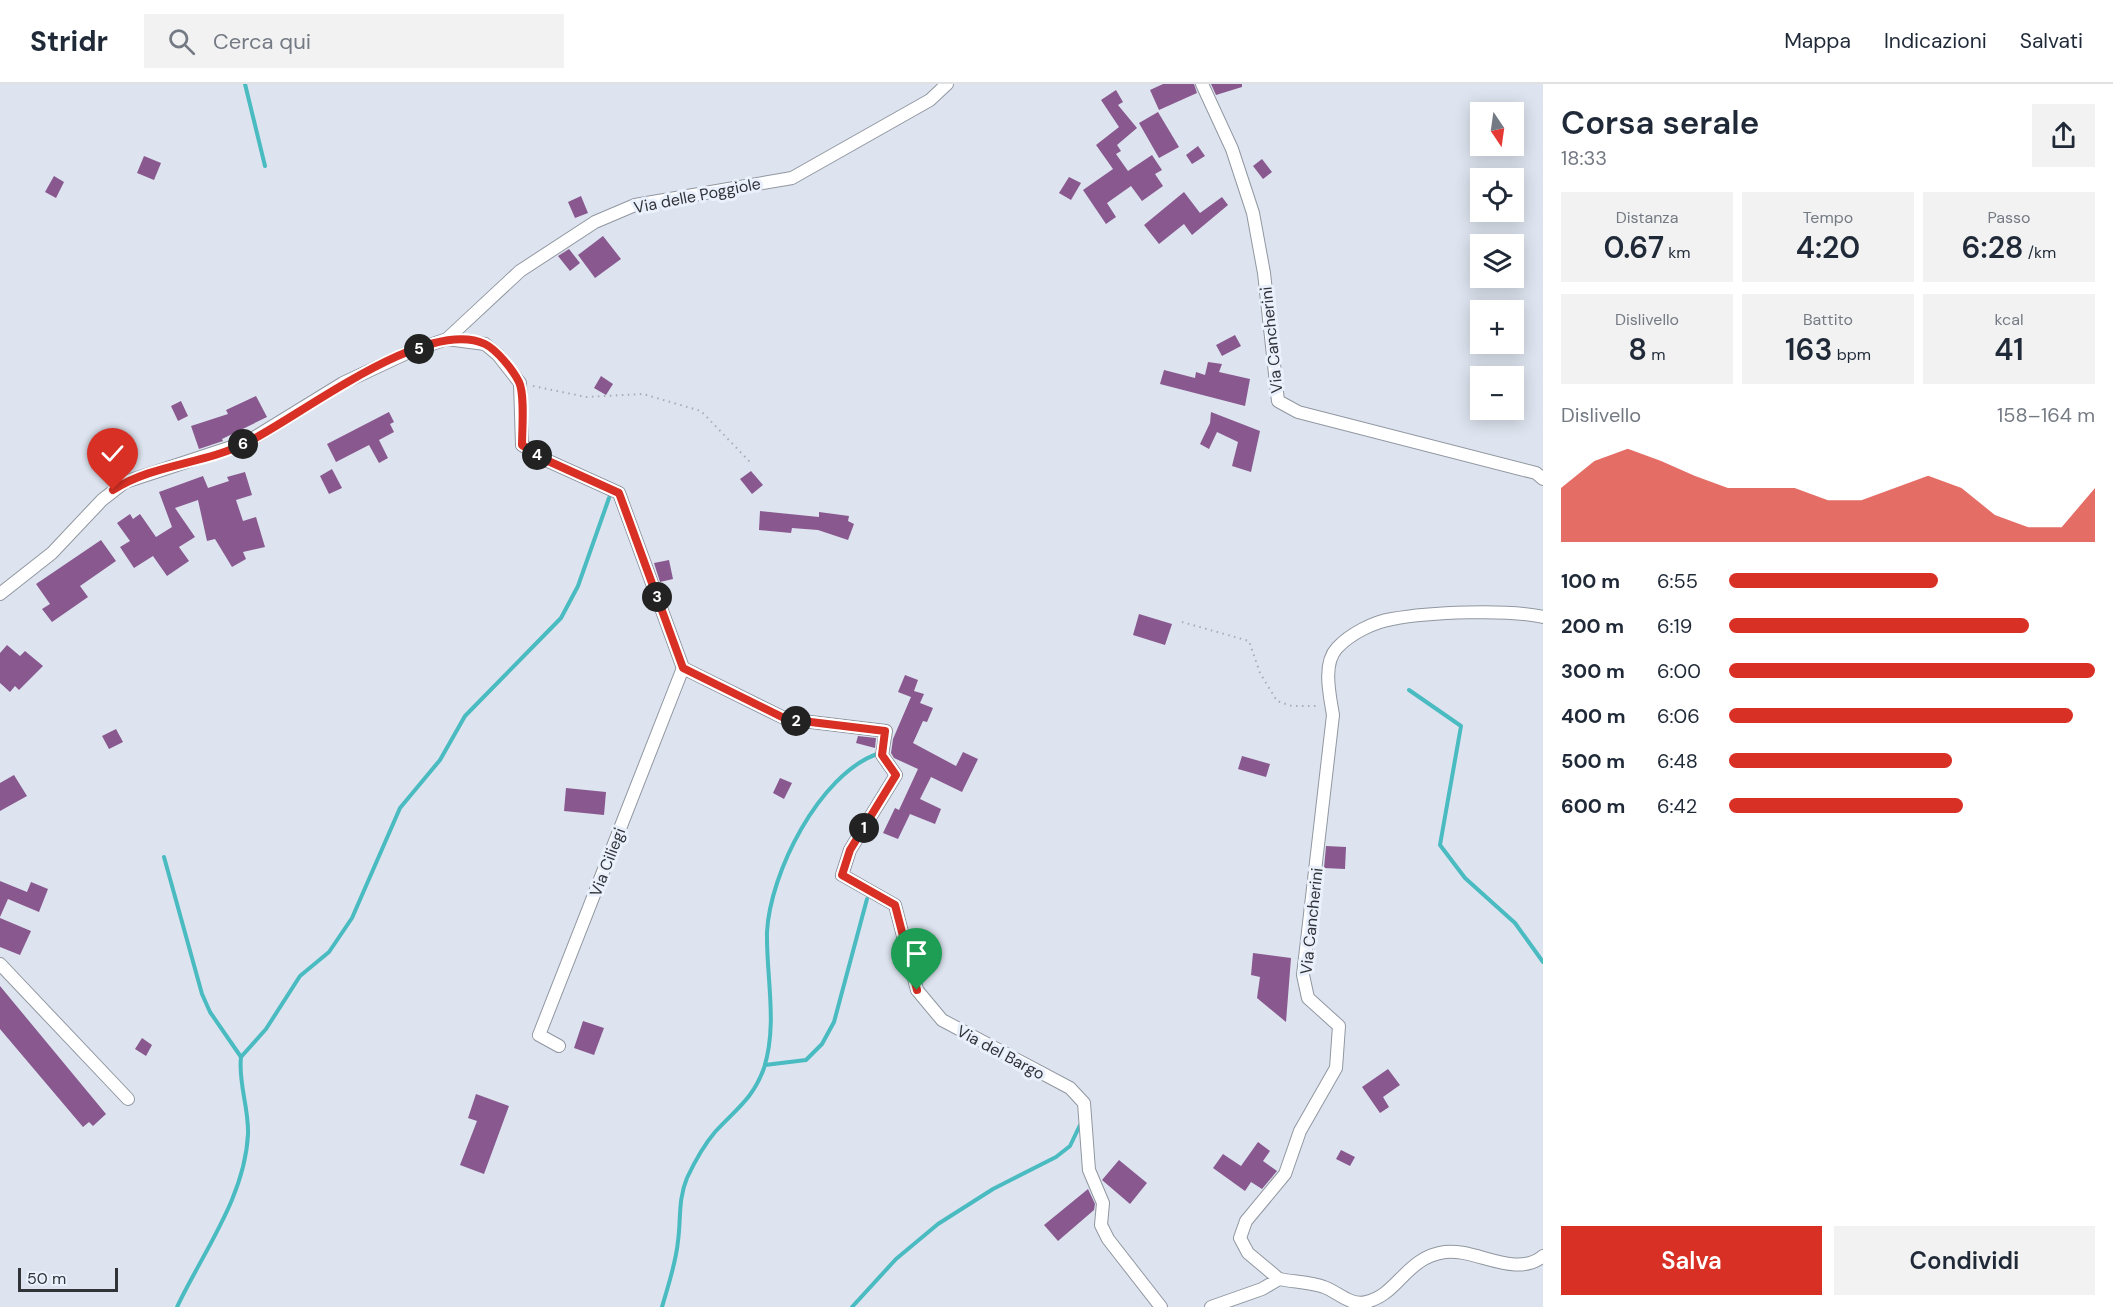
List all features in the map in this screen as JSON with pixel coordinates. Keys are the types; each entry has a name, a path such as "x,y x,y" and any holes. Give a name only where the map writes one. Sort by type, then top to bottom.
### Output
{"street":[{"name":"Via delle Poggiole","path":"0,594 52,554 102,500 124,482 247,442 343,383 409,352 447,339 520,271 595,222 635,205 792,178 930,100 947,84"},
{"name":"Via Cancherini","path":"1202,84 1232,149 1253,213 1264,273 1278,401 1298,412 1536,473 1543,478"},
{"path":"447,339 485,344 498,355 520,383 522,445 546,460 619,493 683,668"},
{"name":"Via Cancherini","path":"1279,1279 1248,1253 1240,1238 1246,1221 1284,1174 1300,1131 1336,1068 1339,1026 1308,998 1303,975 1333,715 1327,679 1335,650 1361,630 1391,619 1457,613 1543,617"},
{"name":"Via Ciliegi","path":"559,1046 539,1035 683,668"},
{"name":"Via del Bargo","path":"683,668 786,719 885,731 882,755 896,775 850,850 842,875 895,905 917,990 942,1020 1070,1088 1084,1103 1089,1170 1103,1203 1101,1225 1108,1239 1161,1307"},
{"path":"0,964 128,1099"},
{"path":"1211,1307 1262,1289 1279,1279 1324,1287 1349,1301 1365,1303 1380,1296 1421,1258 1447,1251 1516,1264 1543,1256"}],"path":[{"path":"520,383 586,397 643,394 701,411 751,463"},
{"path":"1182,622 1249,641 1260,673 1277,701 1292,706 1332,706"}],"building":[{"path":"1163,84 1194,84 1197,93 1159,110 1150,90"},
{"path":"1211,84 1242,84 1242,87 1216,95"},
{"path":"1116,90 1123,102 1118,105 1137,128 1117,145 1121,151 1116,154 1128,171 1152,155 1162,170 1155,174 1163,186 1142,201 1131,186 1107,203 1116,217 1106,224 1083,190 1113,169 1096,145 1119,127 1101,100"},
{"path":"1158,112 1179,147 1159,158 1139,123"},
{"path":"1198,146 1205,156 1192,164 1186,155"},
{"path":"144,156 161,163 154,180 137,173"},
{"path":"1262,159 1272,172 1263,179 1253,166"},
{"path":"54,176 64,182 56,198 45,192"},
{"path":"1069,177 1081,183 1071,200 1059,193"},
{"path":"1184,192 1200,213 1222,197 1228,205 1192,235 1184,224 1159,244 1144,225"},
{"path":"581,196 588,213 575,218 568,202"},
{"path":"603,236 621,259 595,278 578,255"},
{"path":"569,249 580,263 570,271 558,256"},
{"path":"1235,335 1241,346 1222,356 1216,345"},
{"path":"1208,362 1222,364 1219,372 1250,379 1245,406 1160,384 1164,370 1195,378 1196,372 1205,375"},
{"path":"601,376 613,384 606,395 594,388"},
{"path":"256,396 267,417 222,439 223,441 199,449 191,426 228,414 226,410"},
{"path":"181,401 188,416 178,421 171,406"},
{"path":"389,412 394,422 390,424 394,432 379,440 388,458 379,463 369,445 336,462 327,444"},
{"path":"1211,412 1260,431 1251,472 1232,466 1238,442 1217,432 1209,449 1200,444 1210,423"},
{"path":"332,469 342,488 329,494 320,476"},
{"path":"751,471 763,485 752,494 740,479"},
{"path":"245,472 252,495 236,500 243,521 256,517 265,547 243,552 246,559 232,567 215,539 207,541 198,500 175,508 195,537 179,547 189,561 167,576 153,556 134,568 120,547 130,541 117,523 130,514 133,519 140,514 156,537 172,527 159,492 203,476 208,488 229,481 227,477"},
{"path":"760,511 819,517 819,512 849,516 848,521 854,524 848,540 818,530 792,528 791,533 759,530"},
{"path":"101,540 116,561 80,586 88,597 52,622 42,609 50,604 36,584"},
{"path":"669,560 673,579 660,582 654,563"},
{"path":"1139,614 1172,624 1165,645 1133,635"},
{"path":"7,645 20,656 25,651 43,666 19,690 15,686 10,692 0,683 0,653"},
{"path":"905,675 918,680 914,691 924,694 920,703 933,708 927,722 923,721 913,743 956,766 963,752 978,759 962,792 931,777 920,799 941,809 935,824 910,814 898,839 883,833 895,808 899,810 918,769 894,758 891,753 893,739 911,697 898,692"},
{"path":"116,729 123,742 109,749 102,736"},
{"path":"858,736 876,738 875,748 856,743"},
{"path":"1242,756 1270,764 1266,777 1238,769"},
{"path":"14,775 27,796 0,811 0,783"},
{"path":"780,778 792,783 784,799 773,793"},
{"path":"566,788 606,792 604,815 564,811"},
{"path":"1326,846 1346,847 1345,869 1324,868"},
{"path":"0,881 27,892 31,882 48,889 39,912 8,899 0,917"},
{"path":"0,918 31,931 20,955 0,947"},
{"path":"1253,953 1291,958 1286,1022 1257,998 1260,977 1251,975"},
{"path":"0,986 106,1114 93,1126 89,1122 83,1127 0,1029"},
{"path":"583,1021 604,1028 594,1055 574,1048"},
{"path":"142,1038 152,1045 146,1056 135,1049"},
{"path":"1388,1069 1400,1085 1383,1097 1389,1107 1380,1113 1362,1087"},
{"path":"476,1094 509,1106 484,1174 460,1165 477,1121 468,1118"},
{"path":"1258,1142 1270,1151 1263,1161 1277,1171 1262,1189 1251,1182 1245,1191 1213,1168 1223,1154 1241,1166"},
{"path":"1341,1150 1355,1157 1350,1166 1336,1159"},
{"path":"1119,1160 1147,1183 1130,1204 1102,1180"},
{"path":"1088,1189 1095,1204 1094,1210 1058,1241 1044,1225"}],"waterway":[{"path":"245,84 265,166"},
{"path":"177,1307 231,1202 245,1157 248,1124 240,1067 241,1057 266,1029 300,976 329,952 352,918 400,808 440,760 465,716 561,618 578,586 609,498"},
{"path":"1409,690 1461,726 1440,845 1465,878 1515,923 1543,962"},
{"path":"662,1307 676,1258 681,1202 687,1178 715,1132 755,1088 764,1068 771,1017 767,932 777,882 801,829 817,804 836,782 856,765 877,754"},
{"path":"164,857 202,994 210,1012 241,1057"},
{"path":"765,1065 806,1060 822,1044 834,1022 867,899"},
{"path":"852,1307 896,1259 938,1224 993,1189 1056,1157 1070,1146 1080,1125"}],"route":[{"path":"113,490 134,478 247,442 343,383 409,352 447,339 485,344 498,355 520,383 522,445 546,460 619,493 683,668 786,719 885,731 882,755 896,775 850,850 842,875 895,905 917,990"}]}
